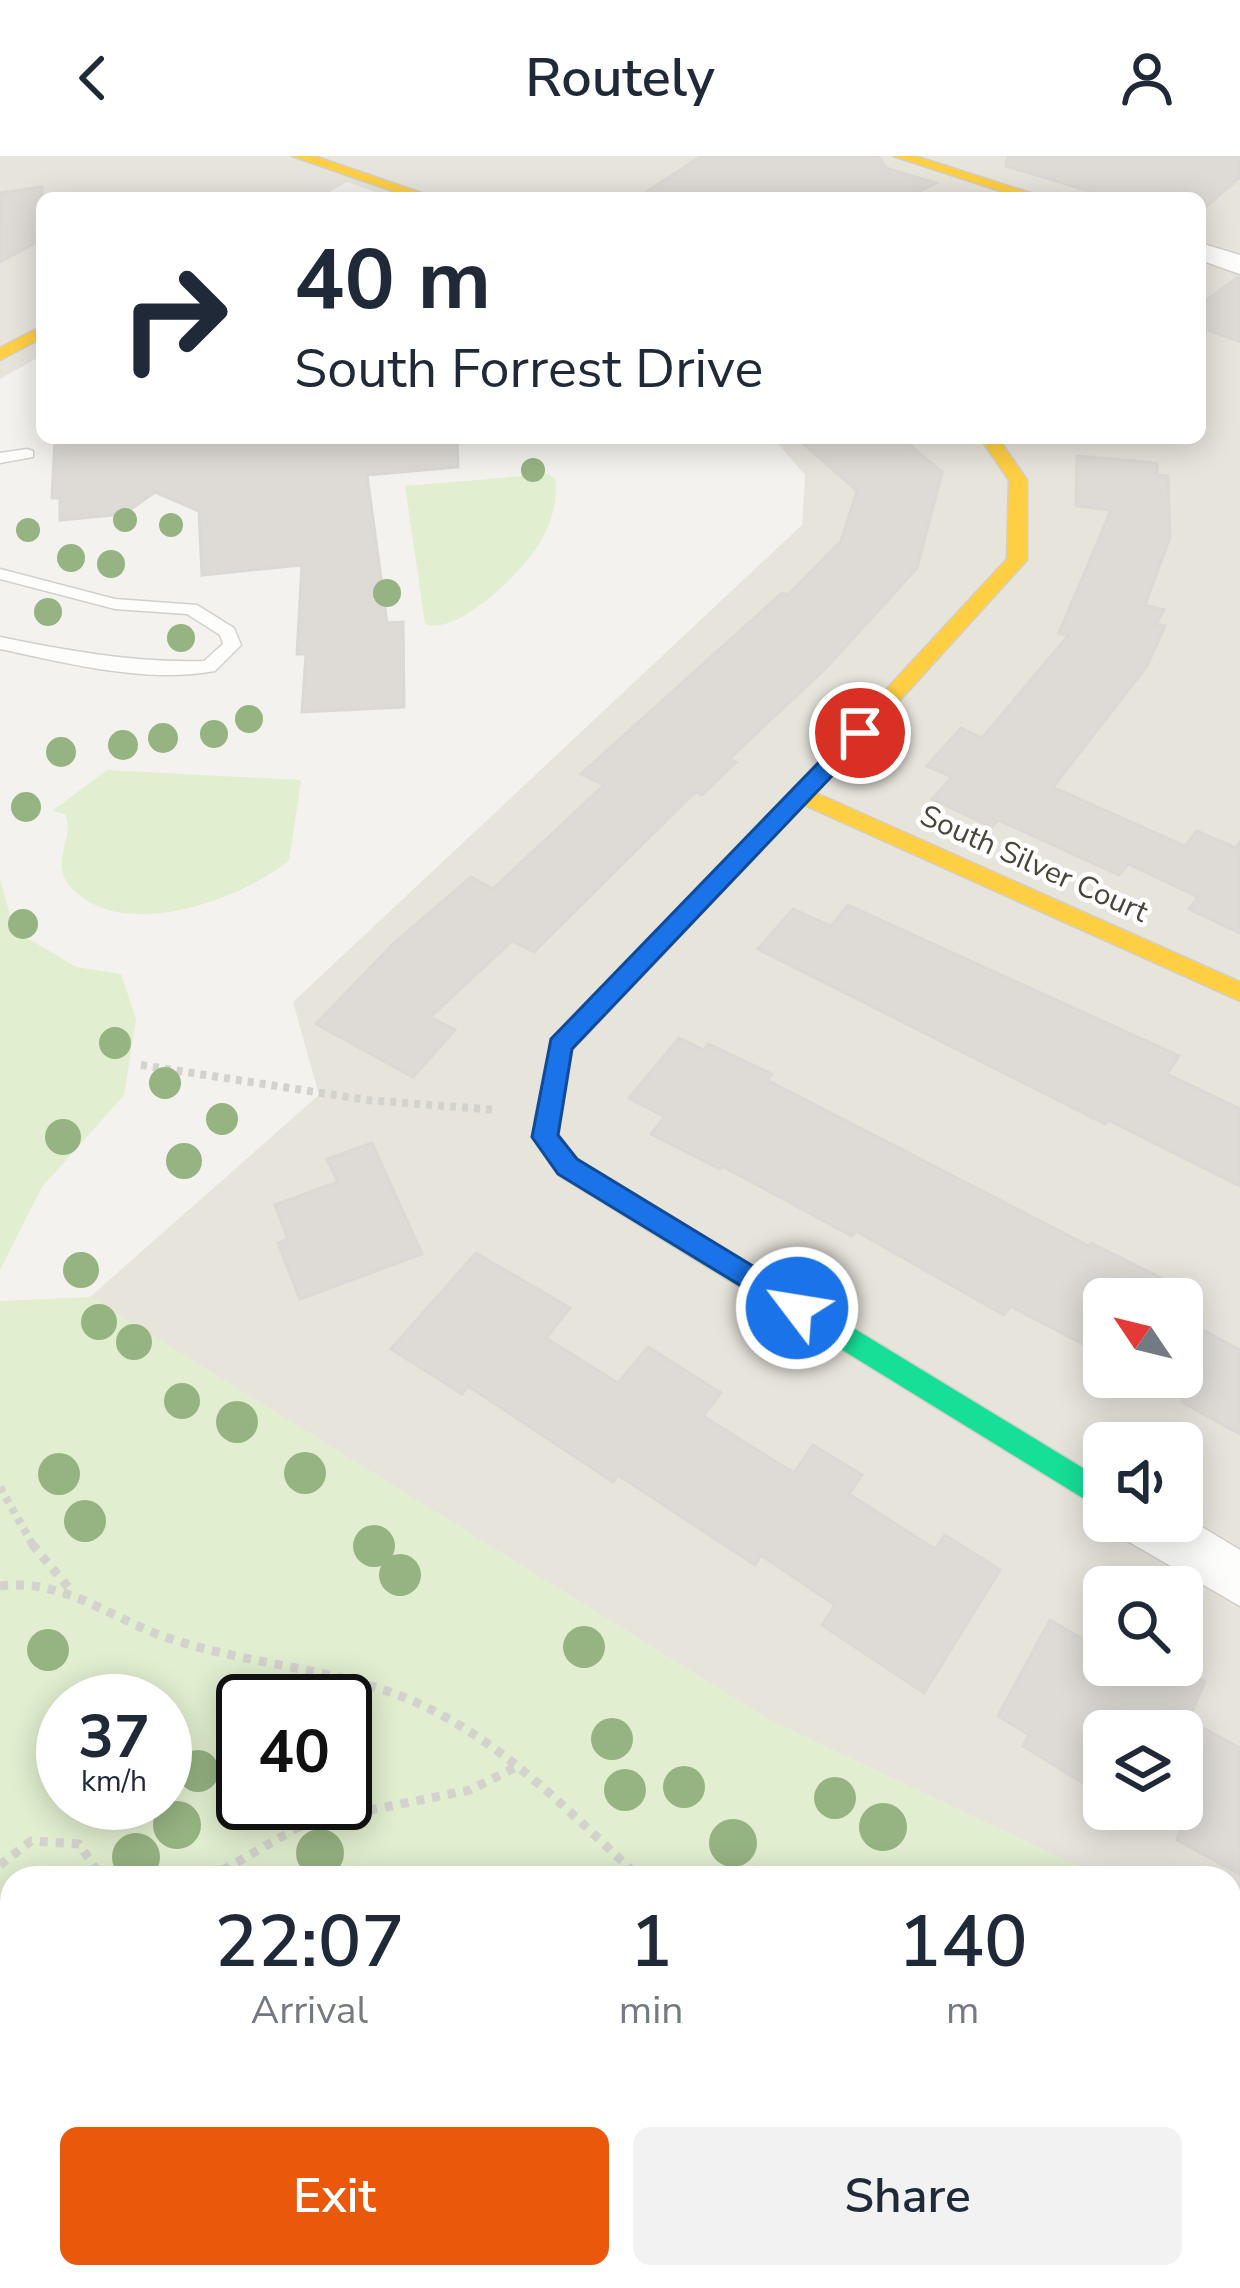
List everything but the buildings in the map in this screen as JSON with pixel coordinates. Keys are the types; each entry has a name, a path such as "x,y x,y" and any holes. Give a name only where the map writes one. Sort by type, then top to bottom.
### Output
{"street":[{"path":"299,156 342,162 414,192"},
{"path":"900,156 1018,192"},
{"path":"296,188 342,162"},
{"path":"1206,252 1240,265"},
{"path":"0,355 36,334"},
{"path":"993,444 1018,479 1017,560 801,796 560,1046 545,1137 567,1167 1083,1484"},
{"name":"South Silver Court","path":"801,796 1240,992"},
{"path":"1178,1542 1240,1580"}],"lane":[{"path":"0,458 27,454"},
{"path":"0,574 115,604 191,609 228,632 232,644 209,667 178,668 104,665 0,643"}],"path":[{"path":"141,1065 367,1100 548,1115"},
{"path":"0,1486 38,1555 93,1607 171,1639 413,1701 520,1765 627,1866"},
{"path":"0,1586 19,1582 69,1588"},
{"path":"229,1866 304,1823 460,1794 504,1777 520,1765"},
{"path":"0,1865 32,1841 79,1844 94,1866"}],"shaded area":[{"path":"0,156 1240,156 1240,1866 1078,1866 771,1721 90,1297 319,1095 293,1002 802,525 805,475 778,444 1206,444 1206,192 375,192 347,182 330,192 36,192 36,358 0,379"}],"green space":[{"path":"547,474 555,478 555,503 533,553 472,611 439,625 425,624 405,486"},
{"path":"107,770 301,780 289,861 241,889 180,910 119,912 92,903 64,877 68,822 65,814 52,811"},
{"path":"0,879 14,930 76,967 121,974 136,1019 124,1095 42,1187 0,1270"},
{"path":"90,1297 771,1721 1078,1866 0,1866 0,1301"}],"traffic: fast":[{"path":"548,1119 545,1137 567,1167 1083,1484"}],"traffic: slow":[{"path":"299,156 410,192"},
{"path":"900,156 1018,192"},
{"path":"0,355 36,334"},
{"path":"548,1119 560,1046 801,795 1017,560 1018,480 993,444"},
{"path":"801,795 1240,992"}],"route":[{"path":"797,1308 567,1167 545,1137 560,1046 860,733"}]}
